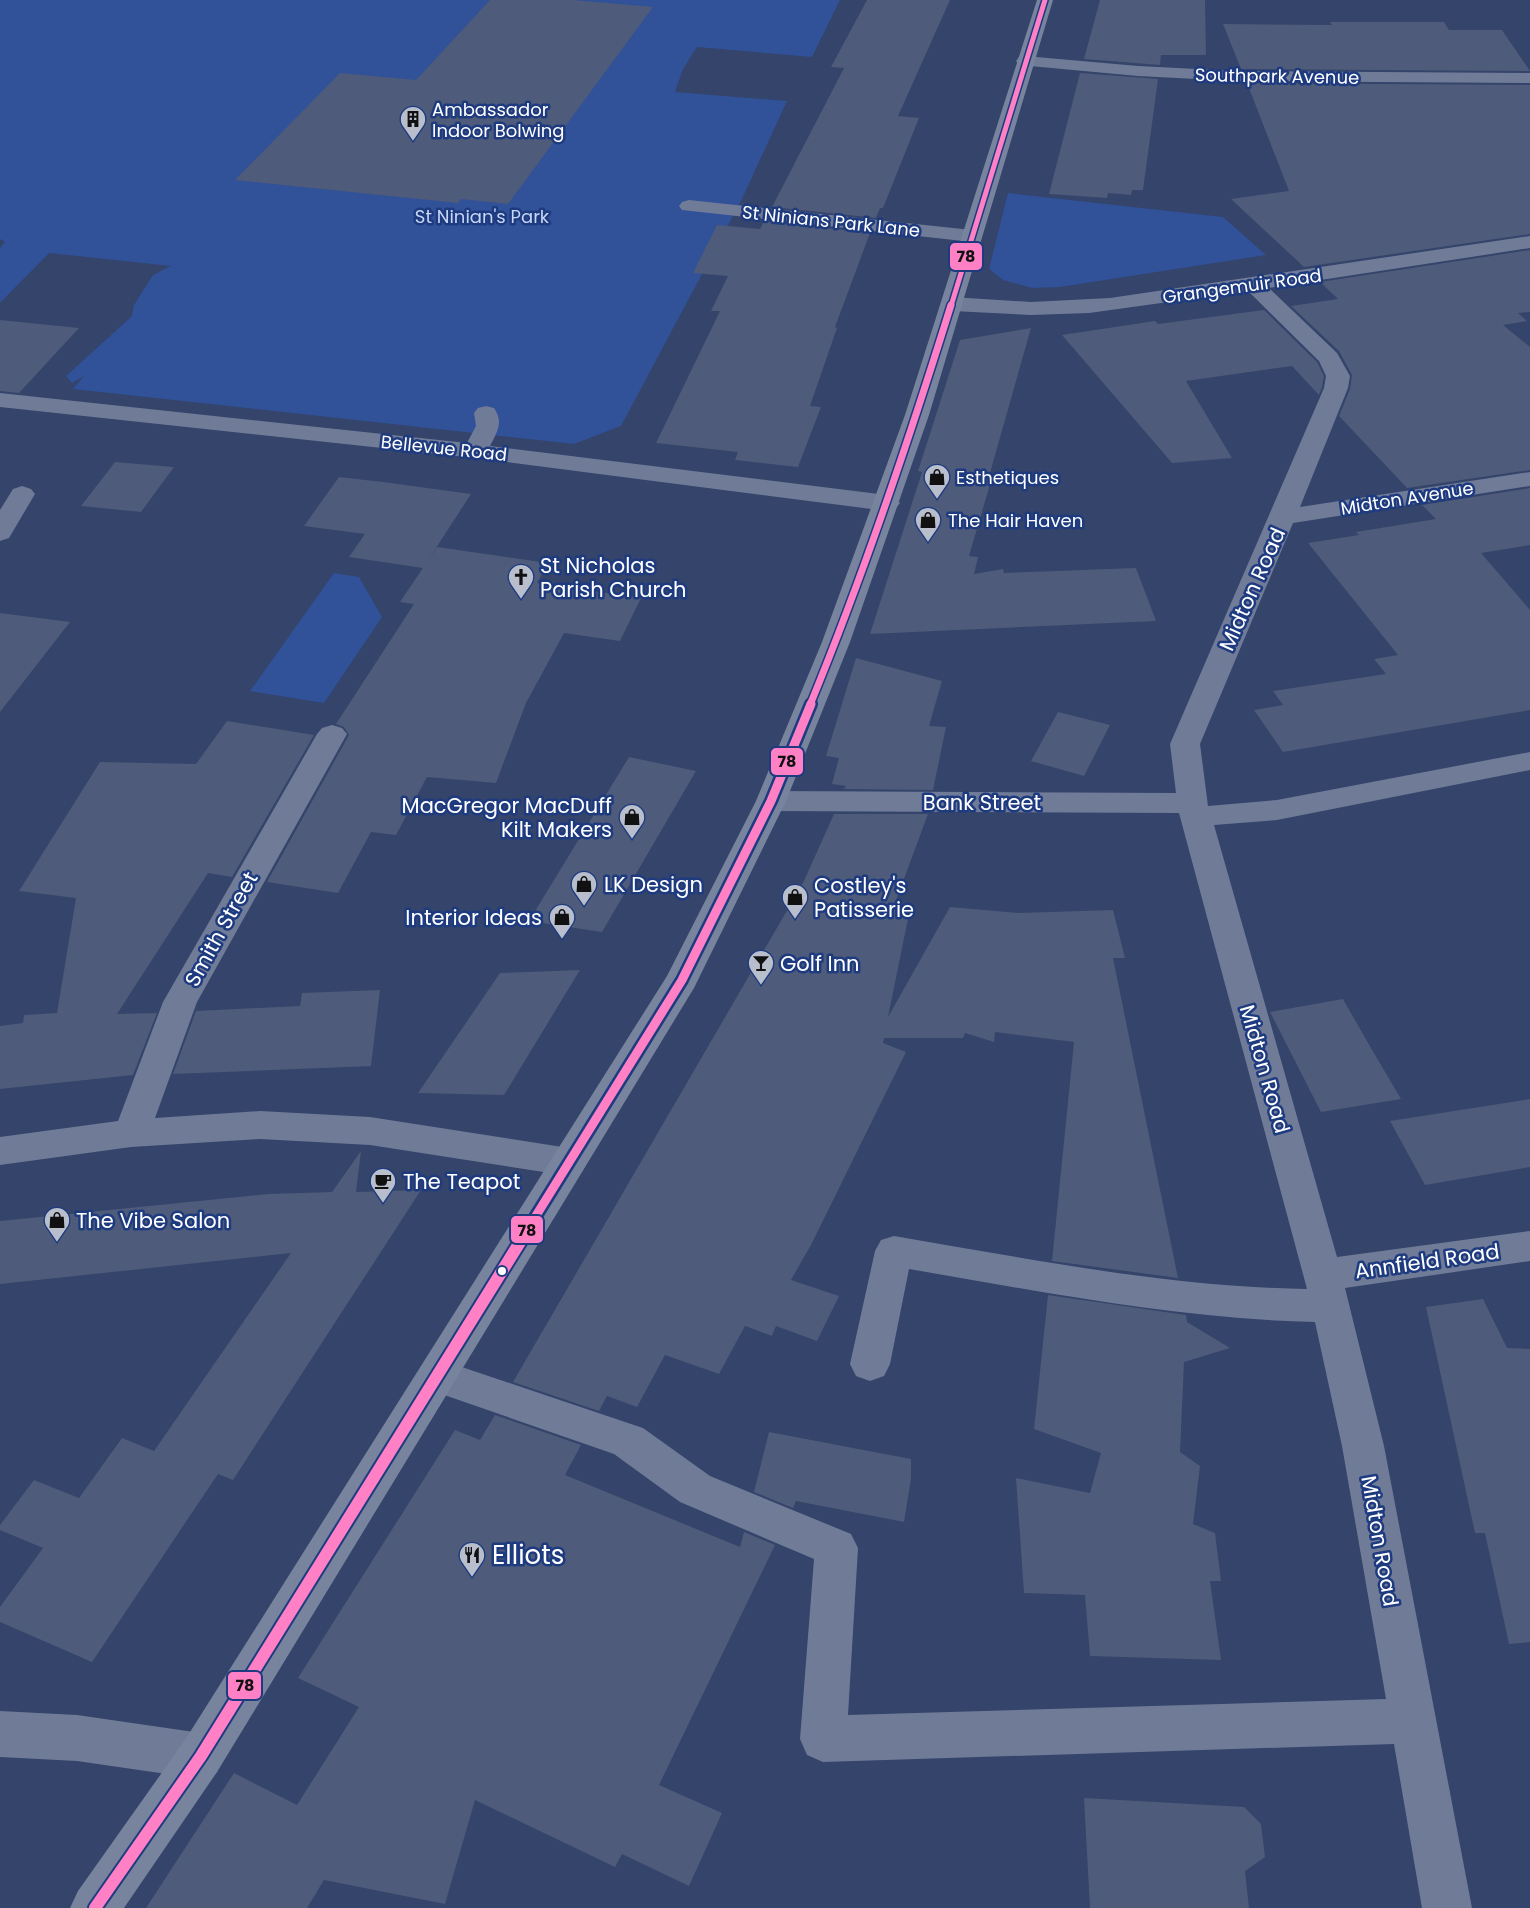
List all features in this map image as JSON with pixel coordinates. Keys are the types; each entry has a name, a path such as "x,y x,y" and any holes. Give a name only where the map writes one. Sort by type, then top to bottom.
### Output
{"main road":[{"path":"95,1908 201,1756 682,980 771,801 836,642 917,415 1045,0"}],"street":[{"name":"Southpark Avenue","path":"1025,61 1138,71 1236,76 1530,78"},
{"name":"St Ninians Park Lane","path":"689,206 972,236"},
{"name":"Grangemuir Road","path":"952,304 1016,310 1054,310 1110,305 1530,242"},
{"name":"Midton Road","path":"1253,284 1329,358 1338,376 1336,388 1283,517 1185,744 1193,810 1327,1290 1363,1446 1447,1908"},
{"name":"Bellevue Road","path":"0,400 475,451 886,503"},
{"path":"475,451 489,426 486,412"},
{"name":"Midton Avenue","path":"1283,517 1530,479"},
{"path":"0,533 22,494"},
{"name":"Smith Street","path":"131,1133 180,1002 332,734"},
{"name":"Bank Street","path":"771,801 1276,810 1530,762"},
{"path":"0,1151 131,1133 260,1125 370,1131 568,1162"},
{"name":"Annfield Road","path":"870,1364 894,1251 1190,1299 1273,1306 1327,1290 1530,1246"},
{"path":"438,1376 628,1442 695,1489 836,1548 823,1739 1413,1721"},
{"path":"0,1734 77,1738 201,1756"}],"green space":[{"name":"St Ninian's Park","path":"0,0 840,0 812,57 697,47 683,69 675,92 787,101 742,199 621,426 574,444 73,389 84,376 72,383 66,376 132,316 134,305 153,275 171,266 49,253 0,303 0,248 5,242 0,239"},
{"path":"1008,193 1223,217 1266,255 1060,287 1032,288 1003,280 989,269"},
{"path":"334,573 359,577 382,617 324,703 250,691"}],"building":[{"name":"Ambassador Indoor Bolwing","path":"490,0 573,0 653,7 508,204 461,199 458,203 235,180 340,73 416,80"},
{"path":"867,0 950,0 898,116 919,118 883,208 880,208 876,218 772,207 844,68 831,67"},
{"path":"1100,0 1205,0 1206,55 1161,55 1160,65 1084,59"},
{"path":"1330,22 1444,22 1449,30 1502,30 1530,71 1241,69 1223,24 1332,25"},
{"path":"1080,73 1158,79 1143,190 1132,190 1131,195 1108,193 1107,198 1049,194"},
{"path":"1247,83 1530,85 1530,234 1304,267 1231,199 1289,191"},
{"path":"764,221 870,233 835,327 837,328 810,406 821,407 798,467 735,460 738,452 656,443 720,311 711,311 728,276 693,273 717,225 760,229"},
{"path":"1530,250 1530,312 1518,313 1527,321 1503,325 1530,347 1530,470 1407,488 1339,416 1350,389 1352,375 1339,351 1291,306 1338,299 1320,282"},
{"path":"1264,310 1317,362 1324,376 1322,387 1319,395 1292,366 1186,381 1232,458 1172,463 1062,335 1155,321 1158,324"},
{"path":"0,320 79,328 19,393 0,391"},
{"path":"1031,328 969,556 978,557 974,574 1003,569 1004,573 1136,568 1156,621 870,634 922,472 918,471 960,340"},
{"path":"115,462 174,467 141,512 81,506"},
{"path":"339,477 471,494 423,568 349,557 365,534 304,526"},
{"path":"1530,488 1530,545 1481,553 1530,610 1530,710 1283,752 1254,710 1283,705 1273,691 1386,674 1374,659 1398,655 1308,543 1359,535 1356,532 1436,519 1422,505"},
{"path":"437,547 548,563 537,583 641,598 620,641 564,633 526,703 496,783 427,777 396,835 371,832 338,893 267,882 349,735 344,727 336,724 414,604 400,602"},
{"path":"0,613 70,622 0,712"},
{"path":"856,658 942,681 929,726 946,727 933,790 844,789 846,786 832,784 839,758 826,756"},
{"path":"1058,712 1110,725 1084,776 1031,761"},
{"path":"227,721 314,735 232,877 208,873 117,1014 157,1013 133,1075 0,1089 0,1026 23,1023 24,1015 57,1013 76,898 19,891 100,762 196,764"},
{"path":"629,757 696,771 602,932 529,921"},
{"path":"834,814 928,814 895,903 911,904 888,1017 950,907 1019,913 1113,910 1125,958 1113,958 1178,1278 1052,1261 1074,1042 995,1032 994,1042 965,1033 963,1038 884,1038 883,1043 906,1052 811,1245 791,1280 839,1296 817,1341 776,1326 772,1336 745,1326 719,1374 665,1355 637,1407 607,1396 599,1411 513,1382 803,883"},
{"path":"580,970 504,1095 418,1093 500,973"},
{"path":"380,990 371,1066 173,1074 196,1011 300,1006 302,993"},
{"path":"1343,999 1401,1099 1321,1112 1270,1012"},
{"path":"1530,1099 1530,1167 1425,1185 1390,1121"},
{"path":"361,1151 356,1192 421,1190 233,1480 218,1474 92,1662 0,1622 0,1607 43,1548 0,1530 0,1525 34,1480 79,1498 122,1438 154,1451 291,1253 0,1284 0,1221 269,1194 332,1192"},
{"path":"1048,1295 1186,1315 1187,1322 1230,1348 1184,1362 1180,1452 1200,1466 1193,1524 1215,1533 1221,1581 1210,1581 1221,1660 1090,1656 1085,1595 1024,1593 1016,1478 1090,1493 1101,1453 1034,1429"},
{"path":"1483,1299 1507,1348 1530,1349 1530,1642 1509,1644 1485,1533 1475,1533 1426,1307"},
{"path":"495,1415 581,1445 565,1475 740,1547 744,1532 775,1545 659,1785 722,1813 689,1886 622,1854 615,1867 475,1800 445,1904 324,1880 307,1908 146,1908 234,1773 297,1805 359,1707 298,1678 455,1430 480,1440"},
{"path":"769,1432 911,1459 911,1479 904,1522 796,1501 793,1508 754,1492"},
{"path":"1084,1798 1244,1807 1261,1824 1265,1857 1245,1871 1249,1908 1090,1908"}],"transit line":[{"name":"78","path":"95,1908 201,1756 682,980 771,801 836,642 917,415 1045,0"}],"place":[{"name":"Ambassador Indoor Bolwing","path":"413,142"},
{"name":"Esthetiques","path":"937,500"},
{"name":"The Hair Haven","path":"928,543"},
{"name":"St Nicholas Parish Church","path":"521,600"},
{"name":"MacGregor MacDuff Kilt Makers","path":"632,840"},
{"name":"LK Design","path":"584,907"},
{"name":"Costley's Patisserie","path":"795,920"},
{"name":"Interior Ideas","path":"562,940"},
{"name":"Golf Inn","path":"761,986"},
{"name":"The Teapot","path":"383,1204"},
{"name":"The Vibe Salon","path":"57,1243"},
{"name":"Elliots","path":"472,1578"}]}
